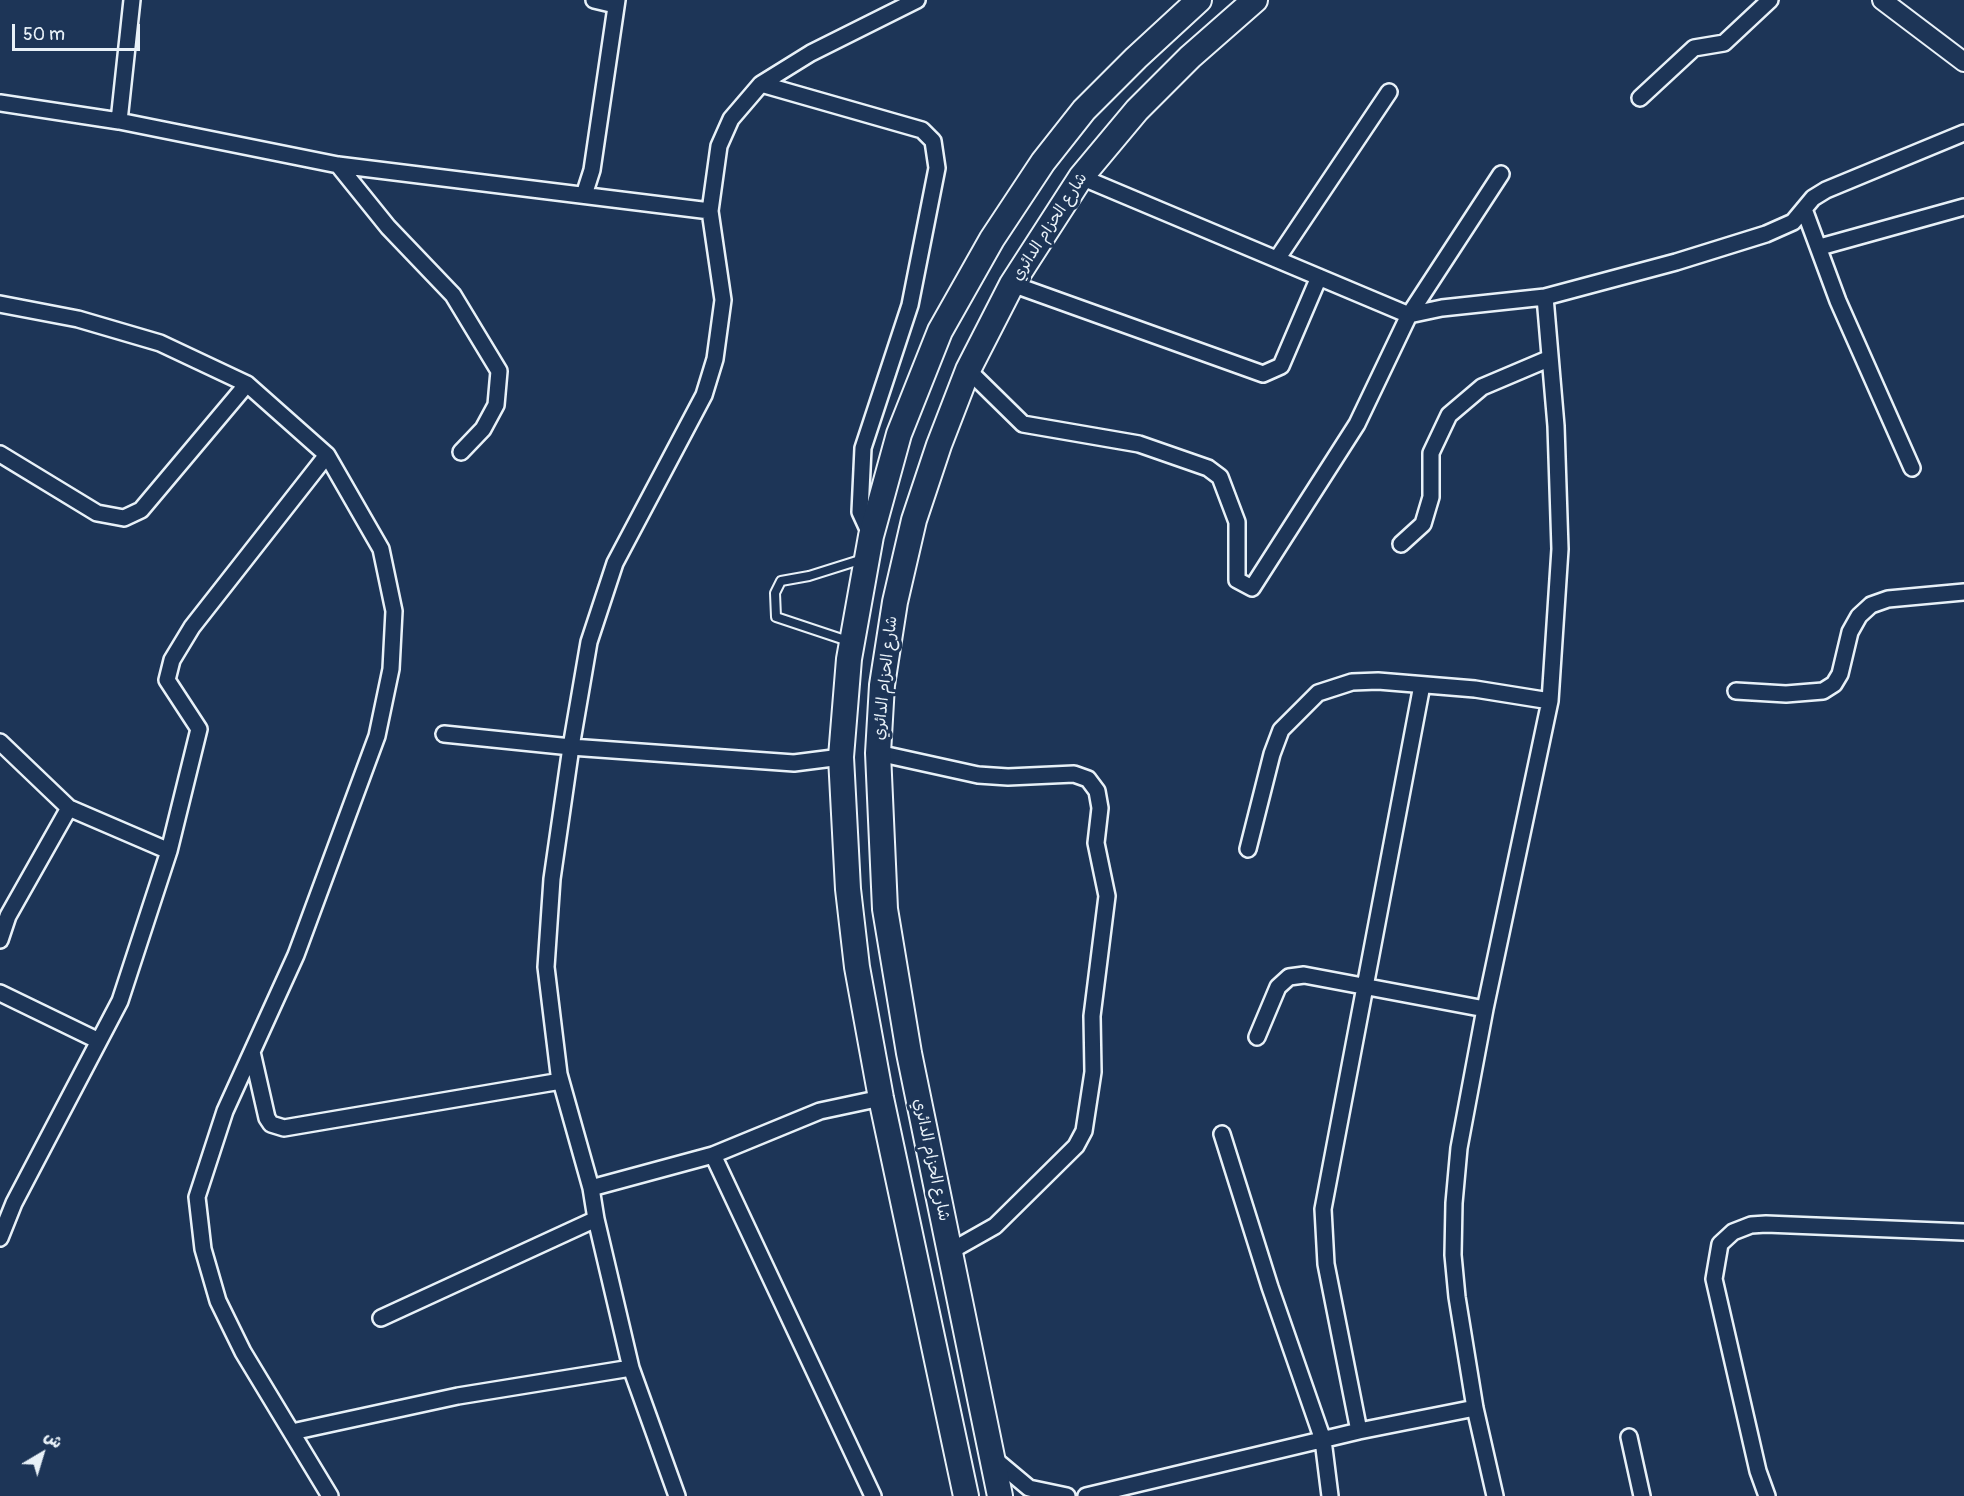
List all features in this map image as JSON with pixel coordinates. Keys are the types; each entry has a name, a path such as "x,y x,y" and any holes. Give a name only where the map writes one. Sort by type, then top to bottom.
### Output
{"main road":[{"path":"966,1496 881,1098 857,967 848,889 841,756 852,643 869,547 898,434 940,331 992,239 1043,162 1084,110 1199,0"},
{"name":"شارع الحزام الدائري","path":"1000,1496 893,970 880,852 878,753 884,673 895,602 914,520 968,370 1012,284 1081,177 1144,102 1190,57 1255,0"}],"street":[{"path":"119,121 132,0"},
{"path":"584,195 592,170 616,3 594,0"},
{"path":"677,1496 631,1368 596,1219 591,1188 561,1081 546,968 552,879 571,747 590,642 615,563 704,395 715,358 723,300 710,211 719,146 731,119 761,84 812,53 917,0"},
{"path":"1640,98 1695,48 1724,43 1770,0"},
{"path":"1882,0 1964,62"},
{"path":"761,84 922,129 933,141 937,168 910,305 863,448 860,512 869,547"},
{"path":"1277,259 1389,92"},
{"path":"0,103 119,121 338,165 710,211"},
{"path":"1081,177 1409,315 1442,308 1545,297 1676,262 1766,234 1793,222 1826,190 1964,133"},
{"path":"338,165 388,227 453,295 499,370 496,405 483,429 461,452"},
{"path":"968,370 1023,424 1139,444 1208,468 1220,477 1237,522 1237,580 1252,588 1357,424 1409,315 1501,174"},
{"path":"1820,247 1964,207"},
{"path":"1804,209 1820,247 1838,301 1912,468"},
{"path":"1012,284 1263,374 1281,366 1318,277"},
{"path":"1495,1496 1475,1408 1457,1297 1453,1255 1454,1203 1460,1148 1485,1009 1550,701 1560,549 1556,426 1548,359 1545,297"},
{"path":"0,304 78,319 160,343 247,384 327,455 381,549 394,611 391,669 377,736 296,955 225,1111 197,1197 203,1249 218,1301 243,1352 330,1496"},
{"path":"1401,544 1423,524 1431,497 1431,453 1449,415 1482,387 1548,359"},
{"path":"0,454 97,513 124,518 141,510 247,384"},
{"path":"0,1238 7,1201 120,1001 169,850 199,729 167,680 172,660 192,627 327,455"},
{"path":"1736,691 1786,694 1823,691 1834,684 1840,674 1850,632 1859,616 1871,605 1888,599 1964,592"},
{"path":"1248,849 1272,754 1281,730 1318,693 1352,682 1475,689 1550,701"},
{"path":"1359,1431 1323,1238 1323,1209 1422,685"},
{"path":"444,734 571,747 794,763 841,756"},
{"path":"0,742 69,808 169,850"},
{"path":"878,753 978,775 1074,774 1088,779 1097,791 1100,808 1096,843 1107,896 1092,1016 1093,1072 1084,1131 1076,1146 995,1226 950,1252"},
{"path":"0,940 8,916 69,808"},
{"path":"1257,1037 1278,987 1289,977 1304,975 1485,1009"},
{"path":"0,993 99,1041"},
{"path":"252,1052 267,1118 271,1124 284,1128 561,1081"},
{"path":"591,1188 713,1155 820,1111 881,1098"},
{"path":"1222,1134 1270,1287 1323,1440 1330,1496"},
{"path":"713,1155 873,1496"},
{"path":"381,1318 596,1219"},
{"path":"1767,1496 1758,1471 1714,1279 1720,1245 1733,1232 1751,1225 1766,1224 1964,1232"},
{"path":"292,1432 458,1396 631,1368"},
{"path":"1086,1496 1359,1431 1475,1408"},
{"path":"1629,1437 1642,1496"},
{"path":"992,1457 1029,1488 1067,1496"}],"lane":[{"path":"852,643 776,617 775,593 781,580 809,576 869,547"}]}
